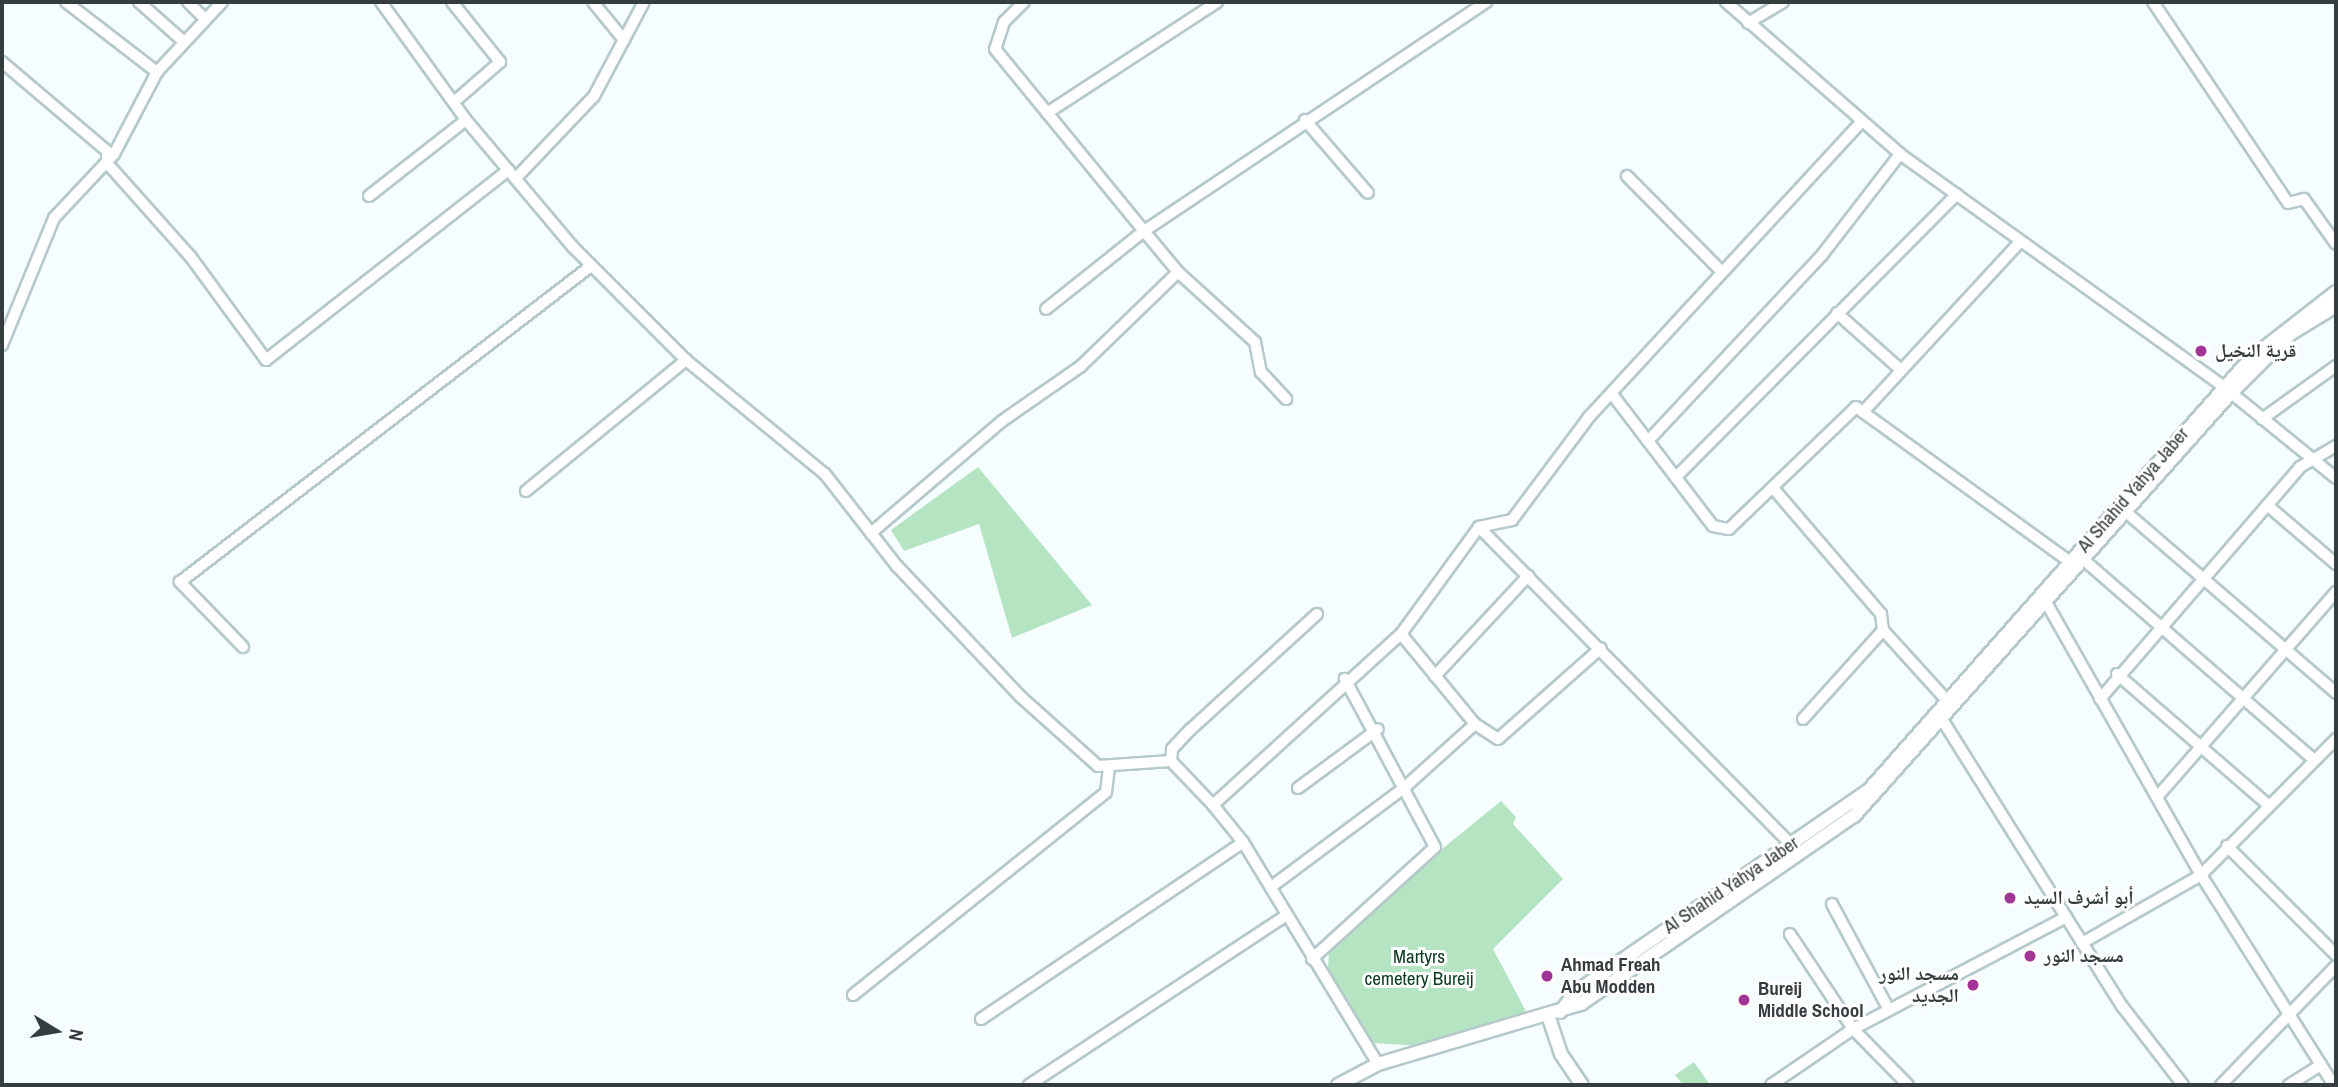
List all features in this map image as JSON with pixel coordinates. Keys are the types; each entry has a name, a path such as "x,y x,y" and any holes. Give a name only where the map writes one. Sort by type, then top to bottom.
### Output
{"street":[{"path":"66,2 157,72"},
{"path":"139,2 184,42"},
{"path":"188,2 205,19"},
{"path":"2,345 12,313 54,218 72,191 107,163 157,72 222,2"},
{"path":"381,2 467,120 591,266 686,360 825,474 871,533 1021,697 1098,766 1109,768 1171,761"},
{"path":"452,2 500,62 454,102"},
{"path":"593,2 624,40"},
{"path":"2,62 99,142 107,163 190,256 266,360 512,174 578,117 644,2"},
{"path":"1024,2 1011,6 995,49 1178,272 1255,342 1261,372 1286,399"},
{"path":"1047,113 1217,2"},
{"path":"1046,309 1144,231 1305,120 1486,2"},
{"path":"1726,2 1900,155 2227,391 2336,478"},
{"path":"1748,23 1783,2"},
{"path":"2153,2 2288,203 2304,199 2336,244"},
{"path":"369,196 467,120"},
{"path":"1305,120 1368,192"},
{"path":"1213,805 1345,679 1401,634 1479,527 1512,520 1612,394 1721,271 1861,122"},
{"path":"1648,441 1822,255 1900,155"},
{"path":"1627,176 1721,271"},
{"path":"1677,477 1957,194"},
{"path":"1863,412 2020,242"},
{"path":"243,647 180,582 591,266"},
{"path":"871,533 1002,421 1081,366 1178,272"},
{"name":"Al Shahid Yahya Jaber","path":"1795,849 1871,802 1943,721 1950,704 2272,339 2336,292"},
{"path":"2,303 12,313"},
{"name":"Al Shahid Yahya Jaber","path":"1338,1085 1378,1064 1581,1004 1795,849 1869,790 2047,604 2077,563 2127,513 2227,391 2290,334 2336,306"},
{"path":"1837,313 1901,370"},
{"path":"526,491 686,360"},
{"path":"2262,419 2336,366"},
{"path":"1612,394 1713,526 1729,528 1856,407 2162,625 2314,761"},
{"path":"2100,699 2117,674 2267,505 2312,458 2336,446"},
{"path":"1773,488 1881,614 1883,630 1950,704"},
{"path":"2267,505 2336,564"},
{"path":"2127,513 2336,693"},
{"path":"1479,527 1601,648 1795,849"},
{"path":"1435,676 1528,576"},
{"path":"2158,796 2336,592"},
{"path":"2047,604 2202,875 2334,1085"},
{"path":"1317,614 1190,730 1172,749 1171,761 1213,805 1243,842 1378,1064"},
{"path":"1803,719 1883,630"},
{"path":"1401,634 1475,724 1499,739 1601,648"},
{"path":"2117,674 2267,805"},
{"path":"1312,959 1435,846 1378,729 1345,679"},
{"path":"1943,721 2082,943 2162,1064 2183,1085"},
{"path":"1271,887 1405,787 1475,724"},
{"path":"1298,788 1378,729"},
{"path":"2082,943 2202,875 2267,805 2336,739"},
{"path":"853,995 1106,792 1109,768"},
{"path":"981,1019 1243,842"},
{"path":"2227,846 2336,955"},
{"path":"1832,904 1889,1010"},
{"path":"1030,1085 1287,915"},
{"path":"1771,1085 1853,1029 2066,917"},
{"path":"1790,934 1853,1029 1908,1085"},
{"path":"2221,1085 2336,965"},
{"path":"1554,1014 1561,1054 1583,1085"},
{"path":"2289,1085 2336,1063"}],"green space":[{"path":"978,467 1092,605 1012,638 979,524 904,551 891,530"},
{"name":"Martyrs cemetery Bureij","path":"1501,801 1516,817 1513,824 1563,879 1493,949 1528,1015 1425,1046 1372,1043 1328,969 1329,951 1373,905"},
{"path":"1694,1062 1710,1085 1683,1085 1675,1075"}],"place":[{"name":"قرية النخيل","path":"2201,351"},
{"name":"أبو أشرف السيد","path":"2010,898"},
{"name":"مسجد النور","path":"2030,956"},
{"name":"Ahmad Freah Abu Modden","path":"1547,976"},
{"name":"مسجد النور الجديد","path":"1973,985"},
{"name":"Bureij Middle School","path":"1744,1000"}]}
